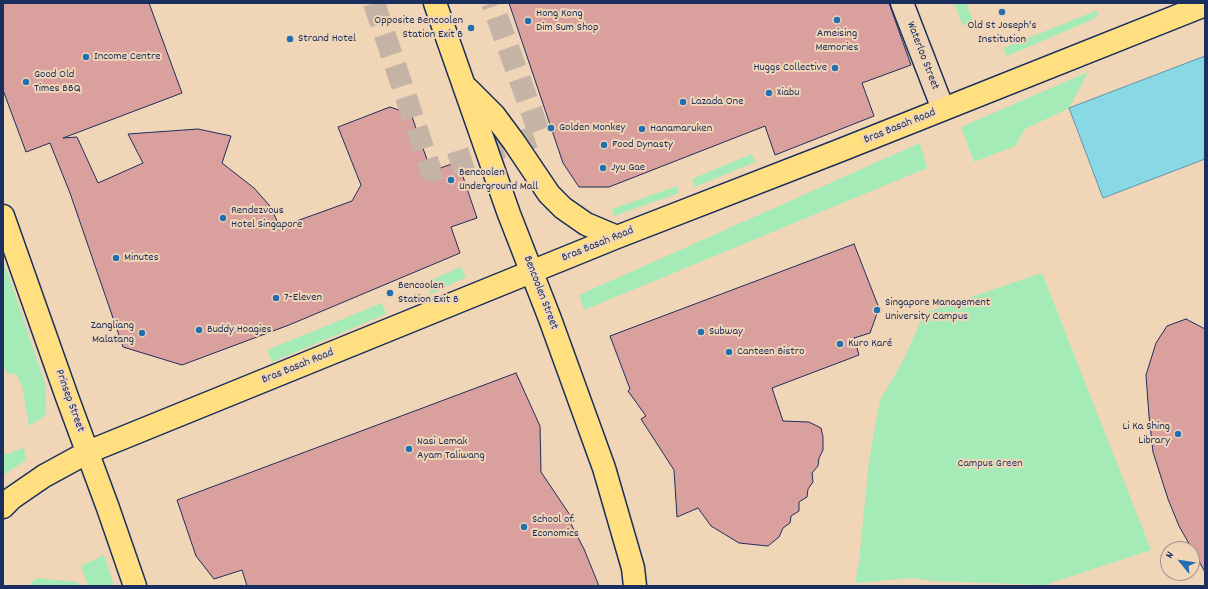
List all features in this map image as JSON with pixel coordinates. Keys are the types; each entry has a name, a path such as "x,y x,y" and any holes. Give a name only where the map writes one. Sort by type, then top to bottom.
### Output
{"main road":[{"name":"Bencoolen Street","path":"435,3 509,214 553,326 604,468 633,568 635,586"},
{"name":"Bras Basah Road","path":"3,506 44,476 88,452 617,237 943,110 1205,5"},
{"path":"464,84 494,115 549,194 563,208 586,224 617,237"},
{"name":"Prinsep Street","path":"3,216 135,586"}],"street":[{"name":"Waterloo Street","path":"902,3 943,110"}],"green space":[{"path":"954,3 966,3 973,21 963,26"},
{"path":"1098,10 1098,15 1094,19 1007,56 1003,48"},
{"path":"1088,72 1069,108 1025,129 1015,146 974,162 961,127"},
{"path":"920,143 927,168 584,310 579,295"},
{"path":"752,154 755,162 695,187 692,179"},
{"path":"677,186 679,193 614,216 612,209"},
{"path":"3,263 10,279 46,387 46,415 29,426 22,386 17,375 11,373 7,374 3,364"},
{"path":"461,267 466,277 431,294 427,282"},
{"name":"Campus Green","path":"1042,273 1151,550 1045,585 933,581 913,578 855,583 859,562 869,461 880,400 904,359 924,313"},
{"path":"382,303 386,314 272,362 267,350"},
{"path":"24,448 26,460 3,475 3,455"},
{"path":"104,555 114,586 88,586 81,566"},
{"path":"37,578 78,582 79,586 27,586"}],"water":[{"path":"1205,56 1205,159 1103,198 1069,108"}],"building":[{"path":"3,3 149,3 182,93 63,138 77,137 98,183 143,163 128,134 198,129 231,136 222,163 254,188 270,206 280,227 352,201 361,185 338,127 390,107 411,114 431,171 458,162 477,218 451,227 460,253 289,325 182,365 123,347 70,193 50,143 26,152 3,90"},
{"name":"Lazada One","path":"509,3 889,3 911,65 862,83 874,116 775,155 765,126 609,187 579,187 563,163"},
{"path":"854,244 879,308 870,333 854,338 859,355 772,388 783,421 809,422 821,428 823,437 823,450 819,458 818,466 812,473 813,482 808,489 807,497 799,502 799,511 791,516 790,523 783,528 779,537 768,546 739,543 711,526 698,508 677,517 674,470 641,419 646,416 628,391 630,389 610,336"},
{"name":"Li Ka Shing Library","path":"1186,319 1205,329 1205,572 1200,563 1200,541 1187,541 1179,526 1168,499 1153,452 1146,375 1156,343 1167,326"},
{"path":"516,373 540,426 541,472 574,521 571,524 584,549 599,586 247,586 242,570 214,579 196,556 177,500"}],"tunnel":[{"path":"374,3 431,171 540,135 492,3"}],"place":[{"name":"Old St Joseph's Institution","path":"1002,12"},
{"name":"Ameising Memories","path":"837,20"},
{"name":"Hong Kong Dim Sum Shop","path":"528,21"},
{"name":"Opposite Bencoolen Station Exit B","path":"471,28"},
{"name":"Strand Hotel","path":"290,39"},
{"name":"Income Centre","path":"86,57"},
{"name":"Huggs Collective","path":"835,68"},
{"name":"Good Old Times BBQ","path":"26,82"},
{"name":"Xiabu","path":"769,93"},
{"name":"Lazada One","path":"683,102"},
{"name":"Golden Monkey","path":"551,128"},
{"name":"Hanamaruken","path":"642,129"},
{"name":"Food Dynasty","path":"604,145"},
{"name":"Jyu Gae","path":"603,168"},
{"name":"Bencoolen Underground Mall","path":"451,180"},
{"name":"Rendezvous Hotel Singapore","path":"223,218"},
{"name":"Minutes","path":"116,258"},
{"name":"Bencoolen Station Exit B","path":"390,293"},
{"name":"7-Eleven","path":"276,298"},
{"name":"Singapore Management University Campus","path":"877,310"},
{"name":"Buddy Hoagies","path":"199,330"},
{"name":"Subway","path":"701,332"},
{"name":"Zangliang Malatang","path":"142,333"},
{"name":"Kuro Karé","path":"840,344"},
{"name":"Canteen Bistro","path":"729,352"},
{"name":"Li Ka Shing Library","path":"1178,434"},
{"name":"Nasi Lemak Ayam Taliwang","path":"409,449"},
{"name":"School of Economics","path":"524,527"}]}
